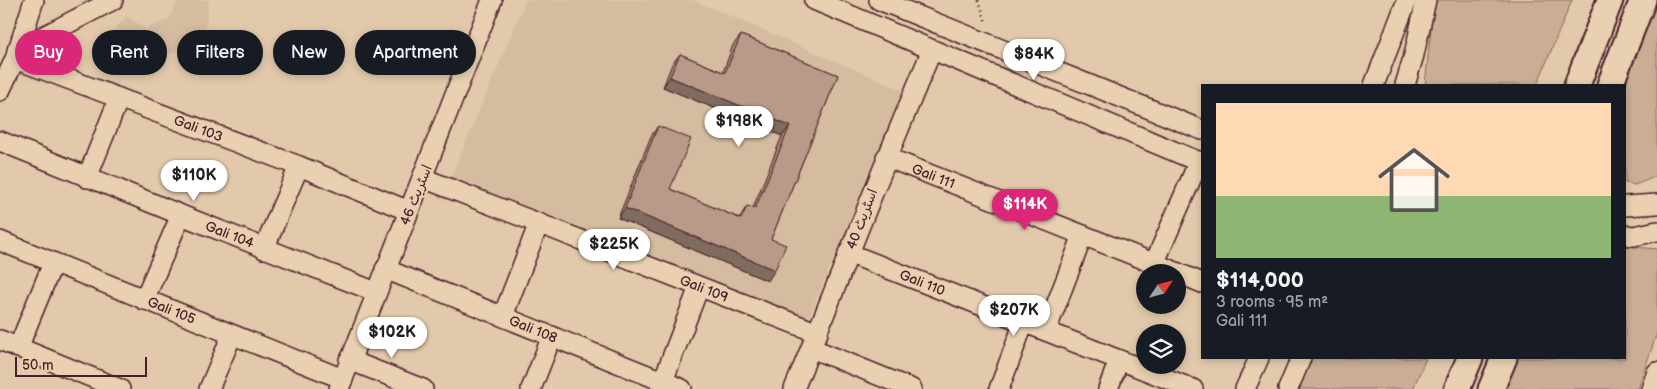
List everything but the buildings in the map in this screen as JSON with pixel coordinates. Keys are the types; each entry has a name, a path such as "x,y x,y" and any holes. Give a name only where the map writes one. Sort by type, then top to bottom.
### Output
{"main road":[{"path":"1577,84 1610,0"},
{"path":"1611,82 1643,0"},
{"path":"1457,389 1470,359"},
{"path":"1491,389 1504,359"}],"street":[{"path":"59,30 113,0"},
{"name":"اسٹریٹ 46","path":"341,384 492,0"},
{"path":"814,0 1201,162 1154,264"},
{"path":"879,0 1201,130"},
{"path":"1374,84 1408,0"},
{"path":"1405,84 1414,55 1426,0"},
{"path":"22,30 29,2"},
{"name":"اسٹریٹ 40","path":"794,389 886,158 932,50"},
{"path":"1410,84 1414,55"},
{"path":"0,91 15,56"},
{"name":"Gali 103","path":"65,75 119,98 299,166 409,211"},
{"path":"87,178 119,98"},
{"name":"Gali 104","path":"0,141 87,178 376,292"},
{"name":"Gali 111","path":"886,158 1154,264"},
{"path":"264,249 299,166"},
{"name":"Gali 109","path":"423,178 700,287 912,389"},
{"path":"1626,206 1656,204"},
{"path":"144,300 181,215"},
{"path":"503,316 539,223"},
{"path":"1630,235 1657,231"},
{"path":"1046,331 1083,235"},
{"path":"1630,235 1657,242"},
{"name":"Gali 105","path":"0,241 232,335 341,384"},
{"name":"Gali 110","path":"848,253 1193,389"},
{"path":"18,348 53,263"},
{"name":"Gali 108","path":"385,269 682,389"},
{"name":"Gali 111","path":"1186,277 1201,283"},
{"path":"663,381 700,287"},
{"path":"999,389 1024,322"},
{"path":"209,389 232,335"},
{"path":"531,389 552,336"},
{"path":"0,340 111,387"},
{"path":"1245,389 1259,359"},
{"path":"1288,389 1301,359"},
{"path":"349,360 423,389"},
{"path":"1108,389 1119,360"},
{"path":"1651,389 1657,372"}],"shaded area":[{"path":"178,0 209,0 206,27 203,30 177,30 177,50 167,55 167,30 114,30 127,16 146,29 169,19"},
{"path":"526,0 693,0 905,91 804,328 451,177"},
{"path":"1434,0 1572,0 1537,84 1425,84"},
{"path":"1657,1 1657,176 1635,185 1626,183 1625,84"},
{"path":"1626,246 1657,249 1657,333 1638,389 1496,389 1509,359 1626,359"},
{"path":"1310,359 1426,359 1413,389 1296,389"}]}
